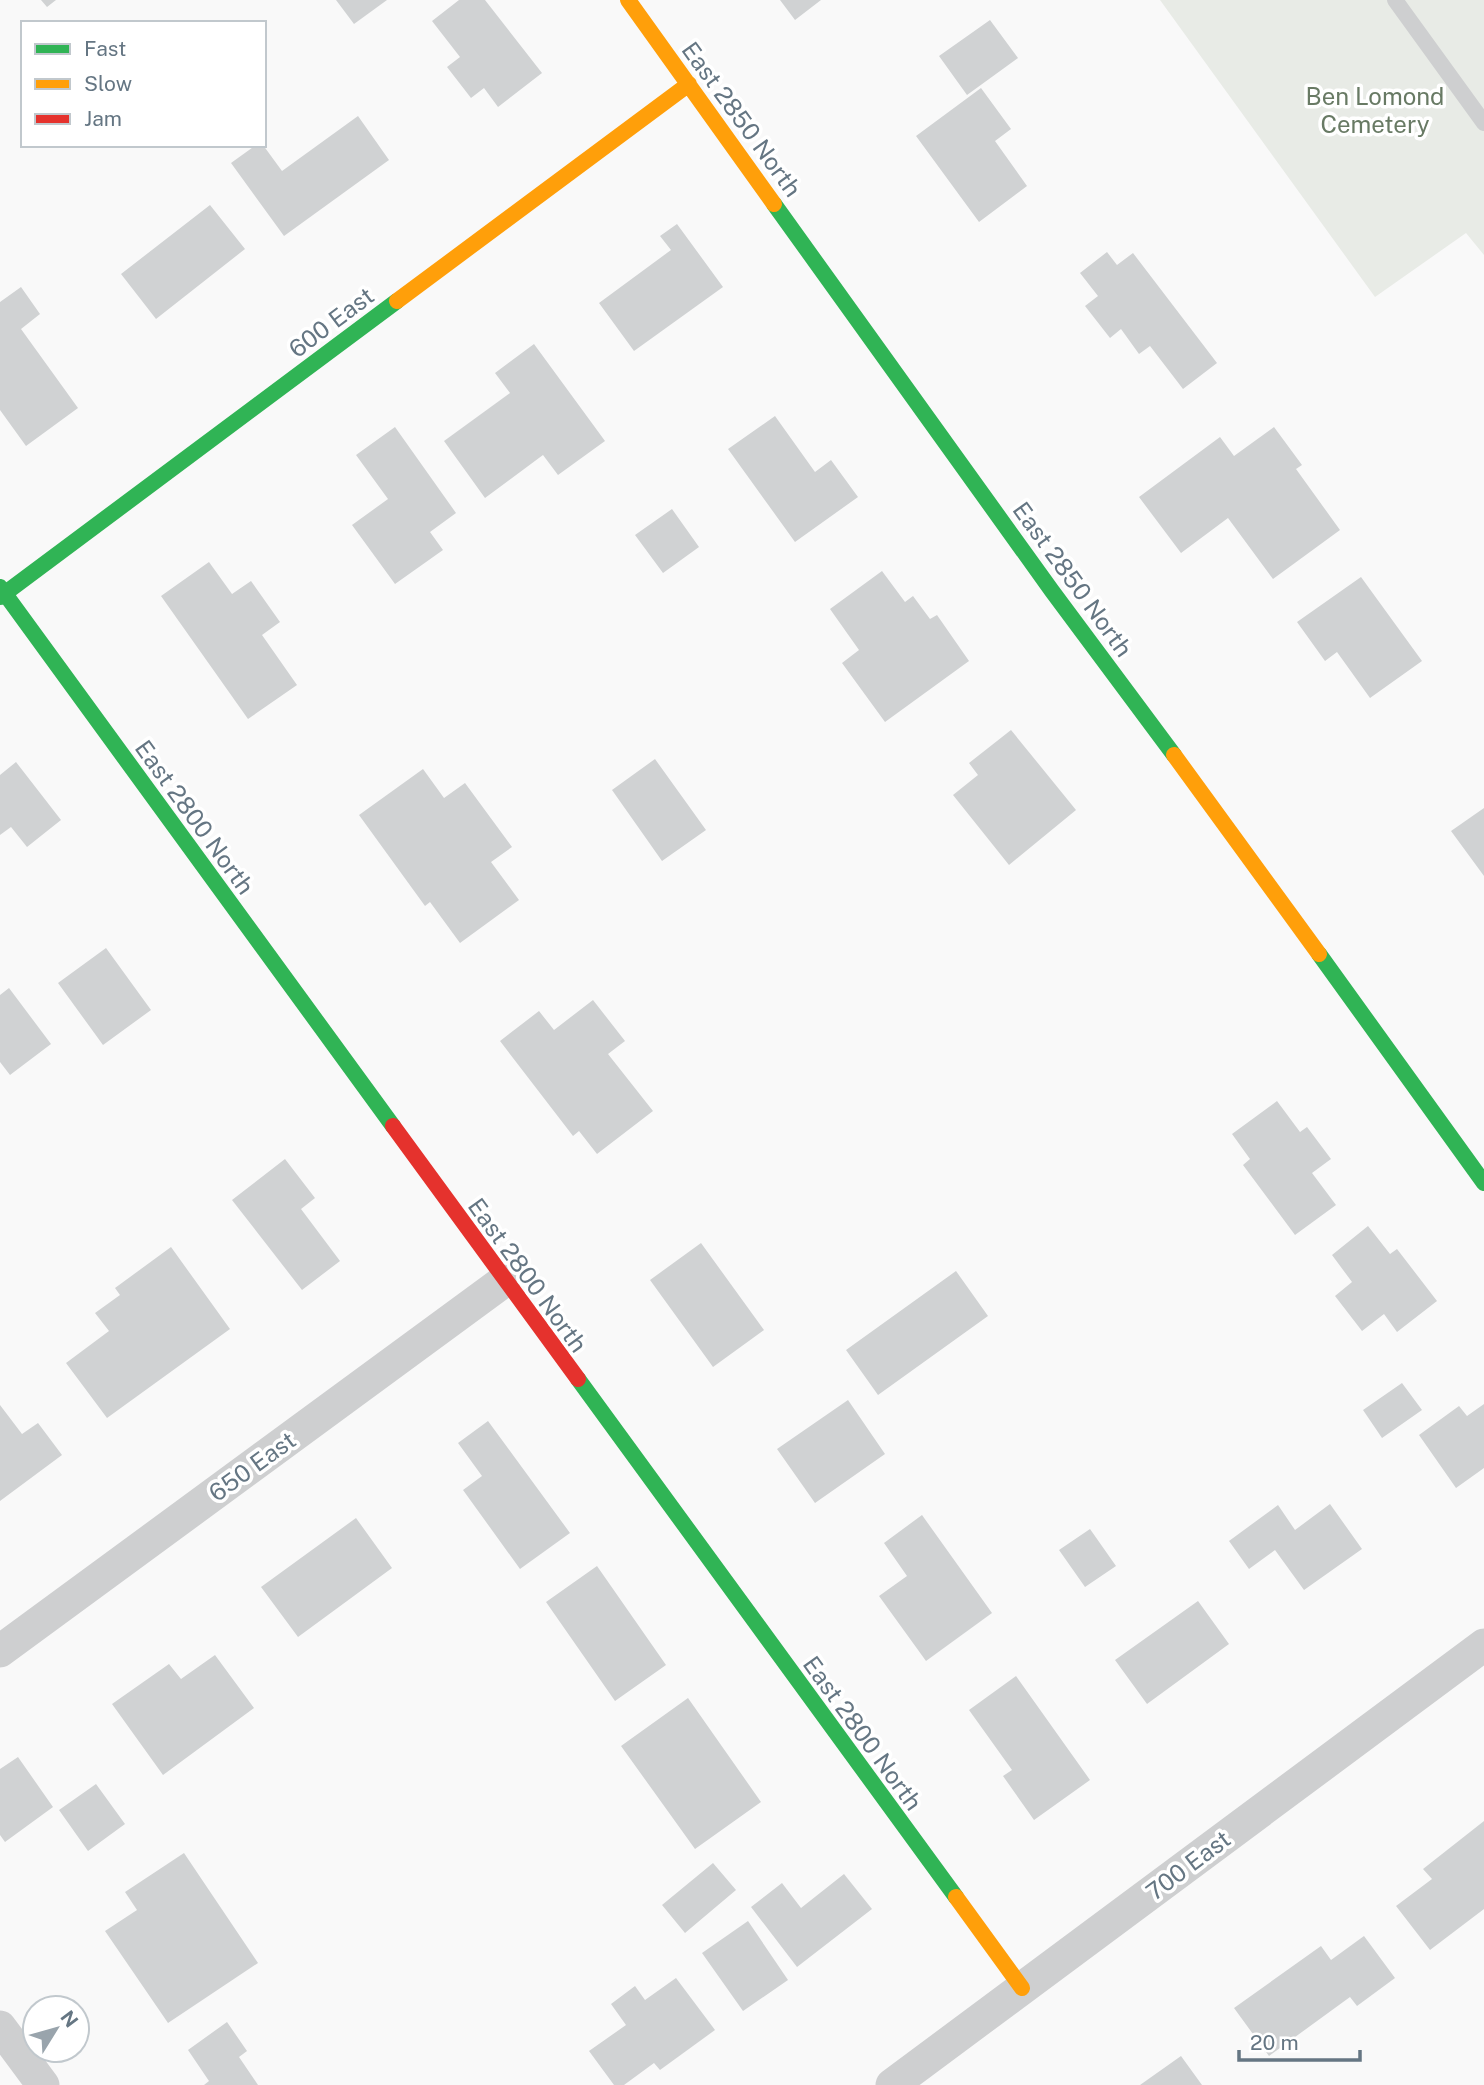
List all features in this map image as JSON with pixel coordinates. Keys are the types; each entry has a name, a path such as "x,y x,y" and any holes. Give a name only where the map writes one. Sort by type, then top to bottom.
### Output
{"street":[{"name":"East 2850 North","path":"628,0 1052,591 1241,846 1484,1182"},
{"name":"600 East","path":"2,593 689,84"},
{"name":"East 2800 North","path":"2,593 1022,1988"},
{"name":"650 East","path":"0,1651 504,1281"},
{"name":"700 East","path":"892,2085 1484,1645"},
{"path":"0,2027 43,2085"}],"lane":[{"path":"1395,0 1484,123"}],"green space":[{"name":"Ben Lomond Cemetery","path":"1160,0 1484,0 1484,255 1466,233 1375,297"}],"building":[{"path":"41,0 56,0 47,7"},
{"path":"336,0 387,0 354,24"},
{"path":"459,0 485,0 542,73 498,107 484,88 471,98 447,67 460,57 432,21"},
{"path":"780,0 821,0 795,20"},
{"path":"990,20 1018,58 967,95 939,56"},
{"path":"981,88 1011,129 995,141 1027,186 979,222 916,136"},
{"path":"358,116 389,160 284,236 231,163 253,147 264,147 282,171"},
{"path":"210,205 245,249 156,319 121,274"},
{"path":"677,224 723,287 634,351 599,303 671,250 660,236"},
{"path":"1107,252 1117,265 1133,253 1217,363 1183,389 1150,346 1139,354 1121,329 1110,338 1085,306 1098,296 1080,273"},
{"path":"21,287 40,314 21,329 78,408 26,446 0,410 0,302"},
{"path":"534,344 605,441 558,475 543,455 485,498 444,441 510,393 495,373"},
{"path":"775,416 815,472 831,460 858,497 795,542 728,449"},
{"path":"395,427 456,513 430,532 443,550 395,584 352,525 388,499 356,455"},
{"path":"1274,427 1302,465 1296,469 1340,530 1273,579 1228,518 1181,553 1139,497 1220,437 1234,456"},
{"path":"672,509 699,547 663,573 635,535"},
{"path":"209,562 232,594 251,581 280,622 262,635 297,685 248,719 161,596"},
{"path":"882,571 905,602 913,596 930,619 937,615 969,661 885,722 842,663 859,650 830,609"},
{"path":"1361,577 1422,661 1370,698 1337,652 1325,661 1297,622"},
{"path":"1011,730 1076,810 1009,865 953,795 978,775 969,763"},
{"path":"655,759 706,830 662,861 612,790"},
{"path":"16,762 61,820 27,847 11,827 0,835 0,775"},
{"path":"423,769 444,798 465,783 512,847 491,862 519,900 460,943 430,902 425,906 359,815"},
{"path":"1484,808 1484,876 1451,831"},
{"path":"106,948 151,1010 103,1045 58,983"},
{"path":"9,988 51,1044 10,1075 0,1062 0,995"},
{"path":"593,1000 625,1041 608,1054 653,1111 597,1154 579,1131 573,1136 500,1041 539,1011 554,1030"},
{"path":"1277,1101 1300,1132 1307,1127 1331,1159 1312,1173 1336,1205 1295,1235 1243,1165 1250,1159 1232,1134"},
{"path":"285,1159 315,1198 301,1209 340,1261 302,1290 232,1200"},
{"path":"1368,1226 1390,1254 1397,1249 1437,1301 1397,1332 1384,1314 1362,1331 1335,1296 1352,1282 1332,1255"},
{"path":"701,1243 764,1330 713,1367 650,1280"},
{"path":"171,1247 230,1329 107,1418 66,1363 109,1331 95,1313 120,1295 115,1288"},
{"path":"956,1271 988,1316 878,1395 846,1350"},
{"path":"1402,1383 1422,1410 1382,1438 1363,1410"},
{"path":"848,1400 885,1454 815,1503 777,1449"},
{"path":"1484,1404 1484,1468 1456,1488 1419,1435 1459,1406 1467,1416"},
{"path":"0,1405 22,1434 38,1423 62,1455 0,1501"},
{"path":"488,1421 570,1533 520,1569 463,1490 482,1476 458,1443"},
{"path":"1330,1504 1362,1549 1304,1590 1275,1550 1249,1569 1229,1541 1278,1505 1295,1530"},
{"path":"922,1515 992,1613 926,1661 879,1596 907,1576 884,1543"},
{"path":"356,1518 392,1568 298,1637 261,1587"},
{"path":"1090,1529 1116,1566 1085,1587 1059,1550"},
{"path":"597,1566 666,1665 615,1701 546,1602"},
{"path":"1198,1601 1229,1644 1147,1704 1115,1660"},
{"path":"215,1655 254,1708 163,1775 112,1704 169,1664 181,1679"},
{"path":"1016,1676 1090,1780 1034,1820 1003,1776 1012,1770 969,1710"},
{"path":"688,1698 761,1802 695,1849 621,1746"},
{"path":"18,1757 53,1807 5,1842 0,1835 0,1769"},
{"path":"96,1784 125,1824 88,1851 59,1810"},
{"path":"1484,1821 1484,1909 1430,1950 1396,1906 1432,1879 1423,1869"},
{"path":"184,1853 258,1963 168,2023 105,1931 137,1910 125,1892"},
{"path":"713,1863 736,1890 685,1933 662,1905"},
{"path":"844,1874 872,1909 797,1967 751,1907 782,1883 801,1908"},
{"path":"748,1921 788,1980 743,2011 702,1953"},
{"path":"1364,1936 1395,1978 1357,2006 1350,1997 1269,2056 1234,2008 1321,1946 1331,1960"},
{"path":"676,1978 715,2030 660,2070 654,2063 624,2085 614,2085 589,2051 626,2025 611,2004 635,1986 645,2000"},
{"path":"227,2022 247,2051 239,2057 258,2085 204,2085 209,2081 188,2050"},
{"path":"1181,2056 1202,2085 1140,2085"}],"traffic: fast":[{"path":"774,204 1052,591 1174,755"},
{"path":"0,597 397,301"},
{"path":"0,587 393,1126"},
{"path":"1319,954 1484,1183"},
{"path":"578,1379 956,1897"}],"traffic: slow":[{"path":"628,0 774,204"},
{"path":"397,301 689,84"},
{"path":"1174,755 1319,954"},
{"path":"956,1897 1022,1988"}],"traffic: jam":[{"path":"393,1126 578,1379"}]}
